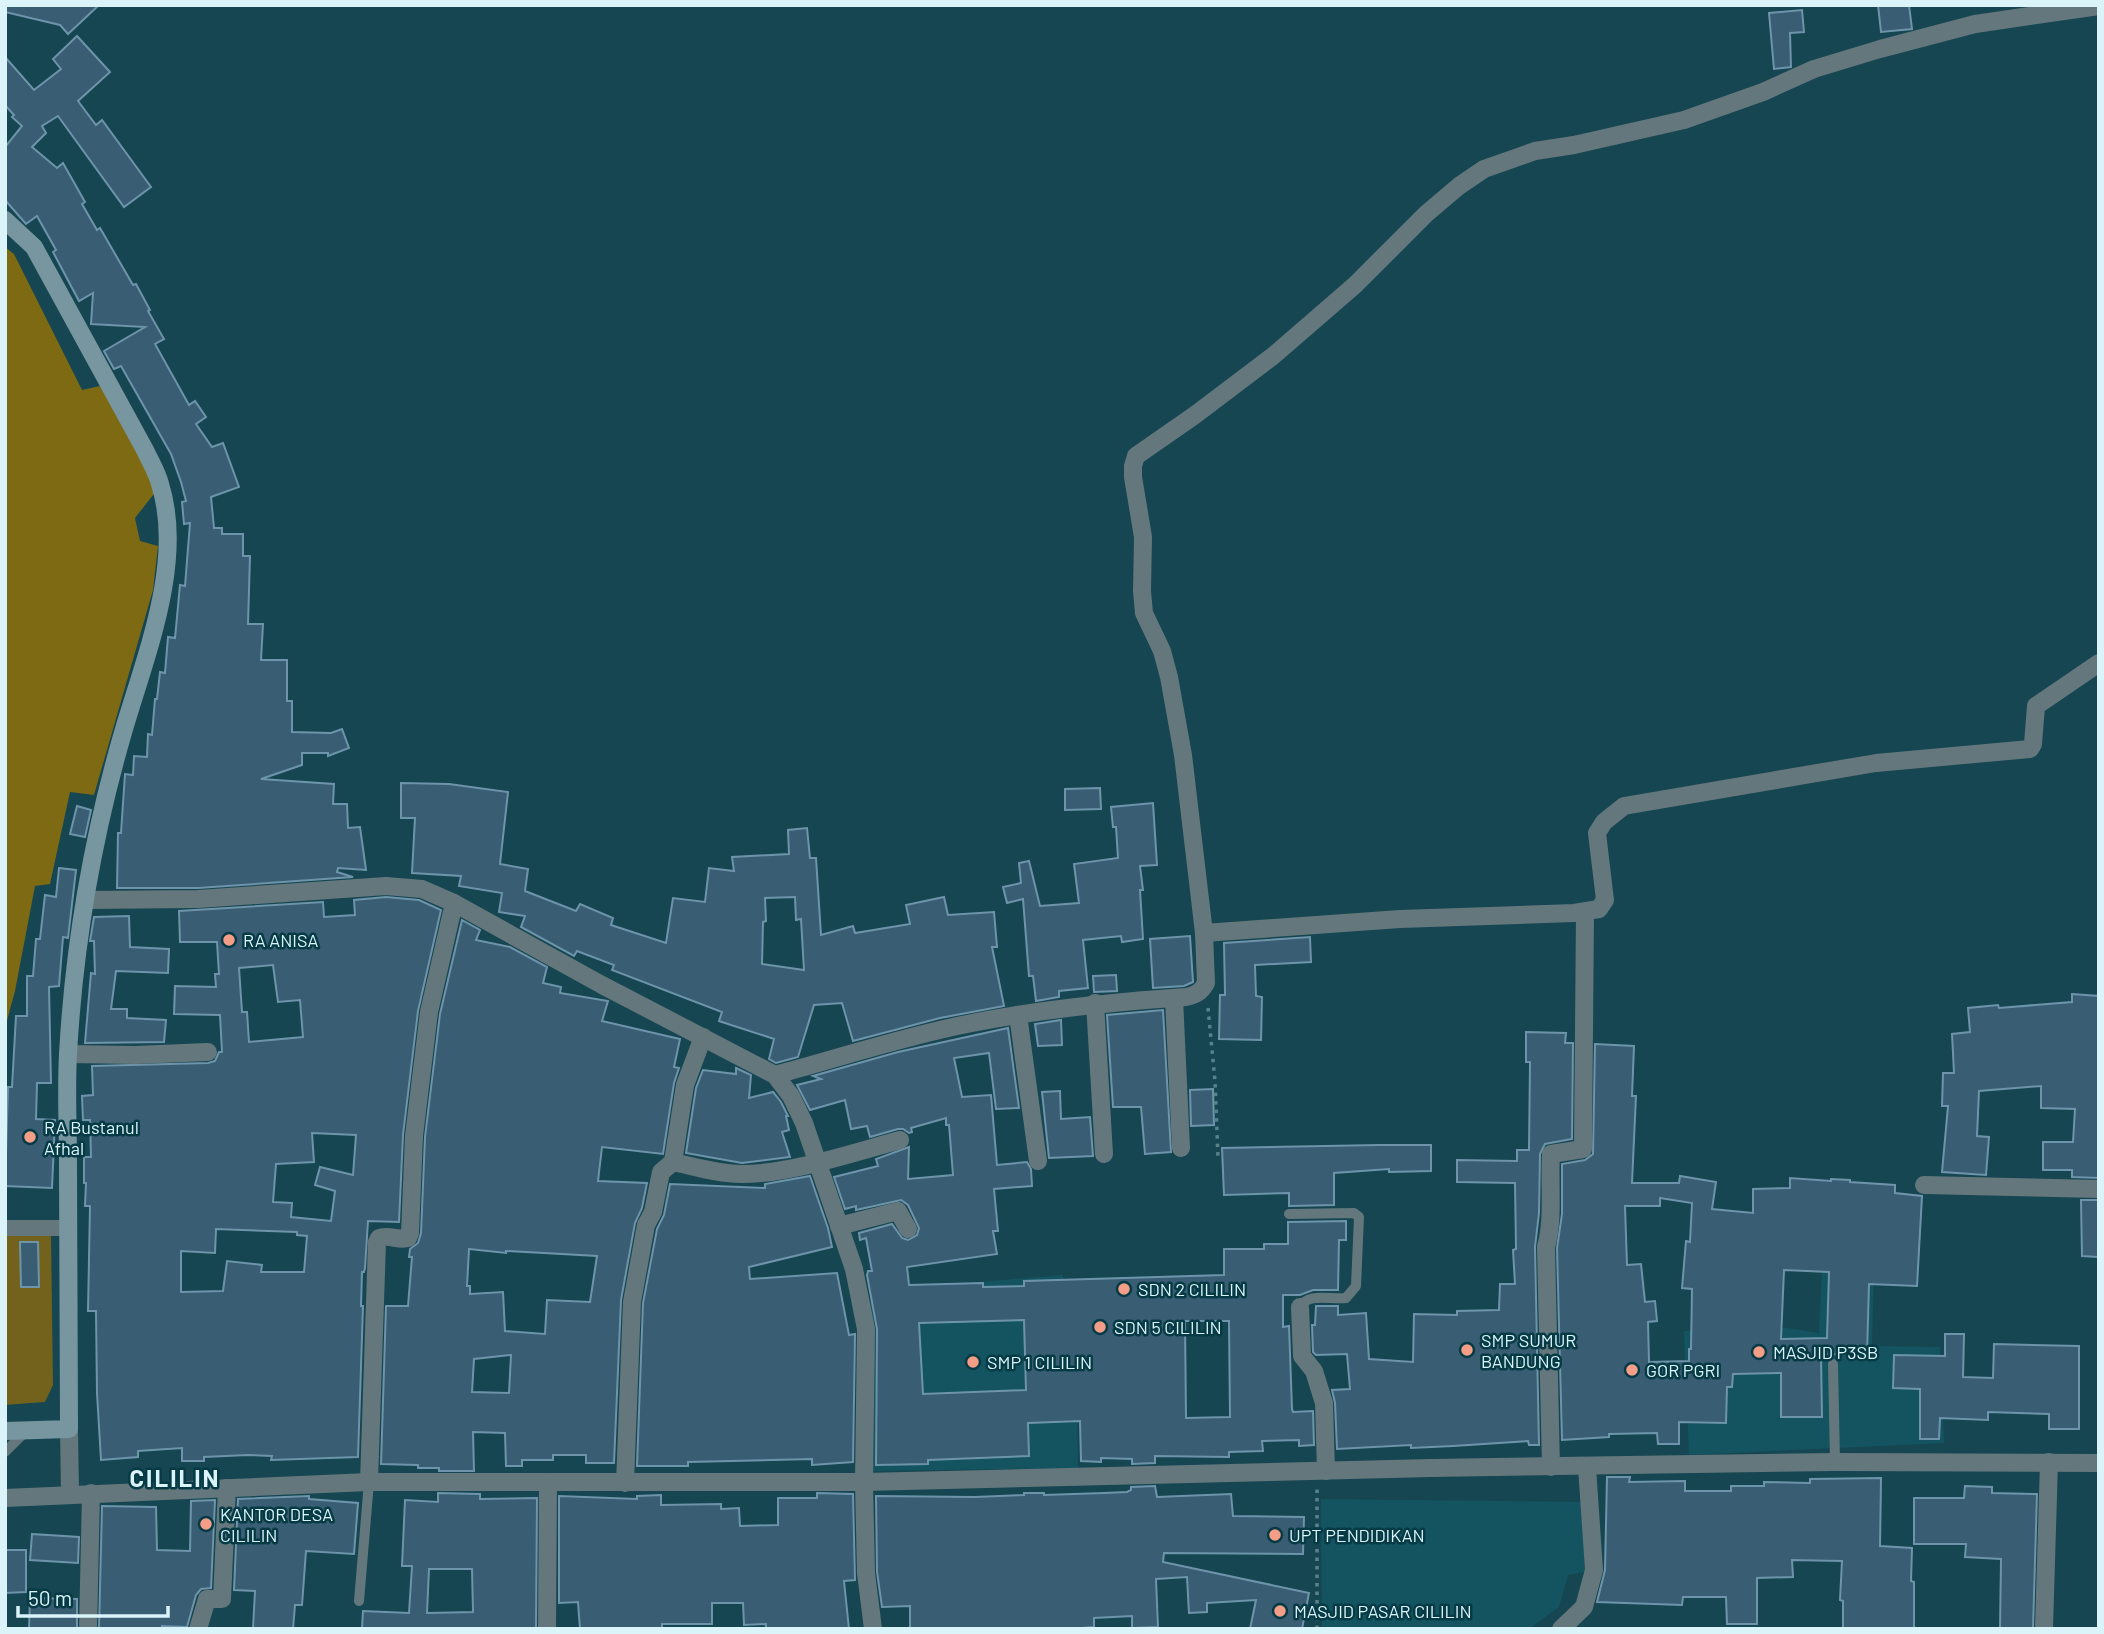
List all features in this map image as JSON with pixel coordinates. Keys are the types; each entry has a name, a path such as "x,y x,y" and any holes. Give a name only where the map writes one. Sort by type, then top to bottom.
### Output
{"main road":[{"path":"5,220 34,247 160,483 167,518 169,551 166,578 102,805 85,900 68,1054 69,1429 5,1432"}],"street":[{"path":"775,1075 910,1037 1018,1015 1095,1003 1174,998 1195,995 1202,989 1206,983 1204,933 1183,755 1162,651 1144,613 1143,537 1133,477 1133,460 1273,356 1355,285 1459,186 1484,169 1535,151 1684,120 1763,92 1814,69 1904,43 1976,24 2099,6"},
{"path":"1204,933 1374,921 1586,912 1599,909 1605,900 1597,833 1604,821 1624,806 1876,763 2031,749 2036,705 2099,663"},
{"path":"85,900 198,899 404,886 422,889 454,903 601,985 775,1075 791,1096 818,1162 854,1269 866,1329 866,1573 873,1629"},
{"path":"369,1482 377,1242 383,1236 408,1238 410,1233 414,1136 429,1012 454,903"},
{"path":"1551,1467 1546,1247 1551,1228 1551,1154 1583,1149 1586,912"},
{"path":"1174,998 1181,1148"},
{"path":"1095,1003 1104,1154"},
{"path":"1018,1015 1038,1161"},
{"path":"625,1483 627,1381 634,1290 644,1235 653,1212 661,1172 673,1162 685,1085 703,1037"},
{"path":"68,1054 208,1052"},
{"path":"673,1162 742,1174 818,1162 900,1140"},
{"path":"1924,1185 2099,1189"},
{"path":"839,1226 898,1211 908,1229"},
{"path":"5,1228 68,1228"},
{"path":"1300,1307 1302,1356 1314,1371 1324,1403 1322,1471"},
{"path":"69,1429 71,1494"},
{"path":"5,1498 369,1482 864,1482 1835,1462 2099,1463"},
{"path":"2044,1629 2049,1462"},
{"path":"1561,1629 1584,1607 1594,1570 1587,1467"},
{"path":"547,1629 548,1483"},
{"path":"198,1629 207,1600 222,1599 227,1488"},
{"path":"88,1629 91,1493"}],"lane":[{"path":"1289,1213 1354,1213 1359,1217 1356,1286 1346,1298 1310,1298 1302,1302 1300,1307"},
{"path":"1833,1364 1835,1462"},
{"path":"5,1452 26,1431"},
{"path":"359,1601 369,1482"}],"path":[{"path":"1202,989 1210,1016 1218,1158"},
{"path":"1317,1629 1322,1471"}],"shaded area":[{"path":"5,247 14,254 82,390 100,386 143,457 157,490 135,518 140,541 158,546 153,590 94,795 70,792 50,884 35,886 15,991 5,1028"},
{"path":"5,1235 51,1235 53,1385 45,1402 5,1405"},
{"path":"1822,1269 1874,1272 1872,1346 1940,1347 1944,1443 1689,1455 1684,1331 1787,1328 1819,1333","holes":["1829,1274 1869,1276 1827,1354","1894,1355 1936,1356 1893,1388","1781,1381 1822,1381 1822,1417 1782,1417","1920,1411 1939,1411 1939,1438 1920,1438"]},
{"name":"SMP 1 CILILIN","path":"1063,1275 1065,1317 1077,1390 1078,1468 870,1471 870,1297 932,1286","holes":["1024,1281 1074,1421 940,1426 939,1393 1026,1390 1024,1320 930,1323 929,1289 1024,1286","918,1303 922,1381 886,1384","875,1433 904,1433 904,1464 875,1465","1028,1434 1029,1456 1005,1457 1004,1435","939,1435 973,1435 973,1459 940,1460","928,1437 928,1464 910,1464"]},
{"path":"1321,1499 1581,1502 1585,1572 1568,1575 1559,1607 1529,1629 1322,1629"}],"building":[{"path":"5,5 99,5 68,34 60,25 5,12"},
{"path":"1878,5 1909,5 1912,29 1881,32"},
{"path":"1802,10 1804,32 1790,33 1791,67 1774,69 1769,13"},
{"path":"77,36 110,72 78,101 96,125 102,120 151,187 124,207 58,116 42,126 46,133 32,147 57,168 63,163 97,230 100,228 150,310 148,311 164,339 155,344 189,405 195,401 206,417 196,424 212,447 223,443 239,487 211,497 214,528 222,528 222,534 243,534 243,556 250,556 248,624 263,624 261,660 287,660 287,701 292,701 292,732 331,733 342,729 349,748 328,756 328,753 302,753 302,765 261,779 334,784 333,804 347,804 348,828 360,827 366,870 338,868 337,872 353,877 198,888 117,888 118,833 121,833 125,774 133,775 134,756 147,757 148,734 152,735 160,672 165,673 168,637 175,638 180,585 185,586 190,523 184,524 182,502 186,501 171,454 121,366 114,369 104,351 145,327 91,324 93,293 79,301 37,216 26,224 5,200 5,147 22,126 12,117 14,115 5,105 5,57 34,90 61,69 53,59"},
{"path":"401,783 449,784 508,792 500,864 528,869 525,891 576,911 580,904 613,918 611,925 666,943 673,898 705,902 709,868 734,871 732,857 789,854 788,830 807,828 810,858 816,858 821,935 853,926 855,933 910,924 906,905 944,897 948,915 994,912 997,947 992,947 1004,1006 940,1018 853,1041 842,1003 814,1005 798,1057 776,1063 769,1059 774,1039 719,1021 722,1012 612,970 614,965 577,951 574,956 521,927 525,916 499,912 502,893 459,886 461,876 412,873 415,818 401,818","holes":["795,897 796,920 801,919 804,970 762,964 765,898"]},
{"path":"1100,788 1101,809 1065,810 1065,789"},
{"path":"1153,803 1157,865 1140,866 1143,939 1122,942 1121,936 1083,940 1088,988 1059,991 1059,997 1036,1001 1033,976 1029,976 1023,899 1007,903 1003,887 1021,883 1019,863 1029,861 1040,906 1079,903 1074,864 1118,858 1116,827 1113,827 1111,807"},
{"path":"77,806 91,810 85,837 70,834"},
{"path":"59,868 76,870 68,938 63,937 59,986 49,987 51,1083 37,1083 36,1119 55,1120 52,1188 5,1186 8,1087 12,1087 16,1016 27,1016 27,976 33,976 36,939 40,939 45,895 56,897"},
{"path":"386,897 419,900 441,910 418,1011 403,1135 399,1222 368,1221 365,1268 362,1272 358,1457 271,1460 272,1456 248,1455 182,1461 182,1448 138,1451 138,1457 101,1460 96,1311 88,1311 90,1206 85,1206 84,1157 91,1157 90,1120 83,1120 82,1096 93,1095 92,1066 208,1063 215,1061 219,1052 222,1052 220,1015 174,1014 175,986 216,987 215,974 219,974 217,942 180,942 179,911 323,902 324,917 355,915 354,900","holes":["273,965 278,1002 300,1000 303,1037 249,1042 247,1012 242,1012 239,968","312,1133 356,1135 353,1175 320,1167 315,1185 335,1191 331,1221 291,1217 292,1203 273,1202 276,1164 314,1162","216,1229 297,1232 297,1235 307,1236 304,1272 261,1272 262,1265 227,1261 223,1291 181,1292 181,1251 215,1253"]},
{"path":"129,916 130,947 169,949 168,973 116,971 111,1009 127,1009 127,1018 166,1020 164,1042 85,1043 91,973 95,974 94,941 90,941 94,917"},
{"path":"462,920 480,930 476,940 510,947 547,967 543,983 561,987 560,993 608,1001 602,1021 680,1039 674,1067 679,1068 674,1083 663,1154 602,1147 598,1181 647,1183 642,1208 635,1223 621,1300 614,1463 586,1463 586,1455 553,1455 553,1460 522,1460 522,1466 506,1466 505,1433 473,1432 474,1471 439,1471 439,1468 418,1468 418,1465 381,1464 386,1306 408,1306 412,1257 409,1257 410,1249 418,1243 421,1233 425,1137 440,1014","holes":["469,1249 597,1256 590,1302 547,1300 545,1334 505,1331 503,1292 470,1294 470,1286 467,1286","511,1355 509,1393 472,1392 474,1359"]},
{"path":"1190,936 1193,982 1184,986 1153,988 1150,939"},
{"path":"1310,937 1311,962 1255,965 1256,996 1262,997 1261,1040 1219,1039 1220,995 1225,995 1224,943"},
{"path":"1116,975 1117,991 1094,992 1093,976"},
{"path":"2072,994 2099,996 2099,1178 2072,1177 2072,1170 2043,1170 2043,1142 2073,1142 2075,1109 2041,1108 2041,1086 1979,1091 1977,1136 1989,1137 1986,1175 1942,1172 1948,1106 1942,1106 1943,1073 1954,1073 1952,1034 1970,1032 1968,1008 2072,1002"},
{"path":"1163,1010 1171,1152 1145,1154 1141,1107 1113,1107 1107,1015"},
{"path":"1061,1020 1062,1045 1038,1046 1035,1024"},
{"path":"1008,1028 1019,1108 996,1109 989,1053 954,1058 962,1097 991,1095 997,1165 1027,1162 1031,1169 1032,1186 994,1189 998,1231 993,1231 997,1254 907,1267 909,1285 983,1283 983,1287 1024,1286 1024,1281 1224,1275 1224,1249 1264,1249 1264,1244 1288,1244 1288,1222 1346,1221 1346,1240 1339,1240 1338,1290 1313,1290 1300,1295 1283,1295 1283,1327 1289,1326 1292,1409 1293,1412 1313,1411 1314,1445 1299,1446 1299,1440 1262,1441 1263,1451 1229,1452 1229,1457 1155,1456 1155,1463 1132,1464 1132,1459 1101,1458 1101,1462 1081,1461 1080,1421 1028,1423 1029,1456 876,1465 877,1329 867,1275 868,1271 872,1271 866,1238 860,1240 859,1233 892,1224 902,1238 908,1240 917,1235 919,1228 908,1205 901,1200 856,1210 856,1206 845,1209 834,1177 878,1166 876,1159 909,1147 908,1179 953,1175 949,1125 946,1125 946,1118 911,1128 912,1132 909,1133 898,1129 870,1137 867,1126 851,1129 845,1100 810,1110 797,1085 821,1079 813,1076 898,1052","holes":["1024,1320 1026,1390 923,1394 919,1323","1185,1321 1229,1321 1230,1417 1186,1418"]},
{"path":"1526,1032 1566,1033 1565,1043 1573,1043 1572,1139 1545,1144 1540,1154 1539,1213 1535,1247 1539,1445 1529,1445 1528,1441 1337,1449 1332,1390 1350,1389 1347,1354 1316,1355 1313,1352 1312,1325 1315,1325 1316,1306 1338,1306 1338,1315 1366,1313 1369,1359 1413,1362 1414,1314 1457,1315 1457,1311 1499,1310 1500,1284 1515,1284 1515,1183 1457,1182 1457,1160 1517,1161 1517,1150 1529,1150 1530,1062 1526,1062"},
{"path":"1595,1044 1634,1046 1632,1096 1636,1096 1632,1183 1679,1183 1680,1176 1716,1182 1712,1209 1753,1213 1753,1189 1790,1188 1790,1178 1895,1185 1895,1193 1922,1196 1917,1286 1869,1284 1867,1355 1821,1354 1822,1417 1781,1417 1781,1373 1733,1374 1732,1387 1727,1387 1726,1423 1679,1422 1679,1444 1658,1444 1657,1433 1609,1434 1609,1437 1562,1440 1557,1248 1562,1214 1562,1164 1585,1160 1593,1154","holes":["1660,1198 1692,1203 1690,1242 1686,1241 1682,1288 1692,1289 1689,1361 1649,1362 1648,1322 1657,1321 1655,1301 1645,1302 1641,1264 1627,1265 1625,1206 1660,1206","1784,1270 1829,1272 1827,1338 1781,1339"]},
{"path":"736,1068 751,1075 749,1098 773,1092 781,1102 788,1116 789,1130 782,1132 790,1157 742,1163 686,1153 696,1088 703,1070 736,1074"},
{"path":"1213,1089 1214,1125 1191,1126 1190,1090"},
{"path":"1060,1091 1061,1119 1090,1117 1093,1156 1049,1158 1042,1092"},
{"path":"1431,1145 1431,1171 1389,1172 1389,1169 1334,1173 1334,1205 1289,1206 1289,1193 1224,1195 1222,1148"},
{"path":"810,1176 832,1247 749,1267 750,1279 837,1273 849,1335 855,1334 853,1462 812,1465 812,1459 637,1466 643,1303 657,1229 664,1215 670,1184 765,1188 765,1184"},
{"path":"2081,1200 2099,1200 2098,1257 2082,1256"},
{"path":"20,1242 38,1242 39,1287 21,1287"},
{"path":"1945,1334 1964,1334 1963,1377 1993,1378 1994,1344 2079,1346 2079,1429 2049,1429 2049,1414 1988,1412 1988,1420 1940,1418 1939,1439 1920,1439 1920,1389 1893,1388 1894,1355 1945,1356"},
{"path":"1607,1477 1630,1477 1629,1482 1685,1481 1685,1491 1731,1491 1731,1486 1764,1486 1764,1482 1810,1483 1810,1479 1881,1478 1880,1546 1912,1548 1914,1629 1843,1629 1843,1601 1840,1600 1842,1561 1792,1560 1793,1577 1757,1578 1757,1624 1727,1624 1726,1597 1683,1597 1682,1605 1597,1602 1605,1570"},
{"path":"1155,1486 1157,1497 1231,1494 1233,1516 1304,1517 1303,1554 1164,1553 1163,1562 1309,1593 1302,1629 1250,1629 1256,1600 1207,1603 1207,1612 1189,1613 1187,1577 1156,1579 1158,1627 1132,1628 1132,1616 1094,1618 1094,1627 1069,1629 910,1629 910,1606 882,1607 877,1572 876,1496 975,1497 1024,1493 1104,1493 1127,1492 1131,1487"},
{"path":"1965,1486 1992,1487 1992,1493 2037,1494 2033,1629 2000,1629 2001,1559 1965,1557 1966,1544 1914,1544 1914,1498 1964,1498"},
{"path":"438,1493 480,1494 480,1499 537,1498 536,1629 362,1629 363,1611 409,1613 412,1566 402,1566 405,1500 438,1502","holes":["429,1569 472,1569 473,1612 427,1613"]},
{"path":"817,1493 853,1494 855,1580 844,1581 849,1629 766,1629 766,1624 744,1625 743,1603 712,1603 712,1624 662,1624 662,1629 580,1629 578,1602 559,1603 559,1496 637,1499 637,1496 661,1495 661,1505 721,1504 721,1509 739,1508 740,1526 778,1525 778,1498 817,1498"},
{"path":"309,1496 309,1499 358,1503 354,1554 306,1551 302,1605 295,1605 293,1629 253,1629 255,1591 234,1590 238,1499"},
{"path":"215,1500 211,1588 201,1589 196,1595 187,1627 99,1629 102,1506 156,1507 157,1550 190,1551 191,1501"},
{"path":"32,1534 79,1537 78,1563 30,1560"},
{"path":"5,1550 26,1550 26,1592 5,1593"},
{"path":"30,1598 77,1599 77,1629 29,1629"}],"place":[{"name":"RA ANISA","path":"229,940"},
{"name":"RA Bustanul Afhal","path":"30,1137"},
{"name":"SDN 2 CILILIN","path":"1124,1289"},
{"name":"SDN 5 CILILIN","path":"1100,1327"},
{"name":"SMP SUMUR BANDUNG","path":"1467,1350"},
{"name":"MASJID P3SB","path":"1759,1352"},
{"name":"SMP 1 CILILIN","path":"973,1362"},
{"name":"GOR PGRI","path":"1632,1370"},
{"name":"KANTOR DESA CILILIN","path":"206,1524"},
{"name":"UPT PENDIDIKAN","path":"1275,1535"},
{"name":"MASJID PASAR CILILIN","path":"1280,1611"}],"district":[{"name":"CILILIN","path":"175,1477"}]}
